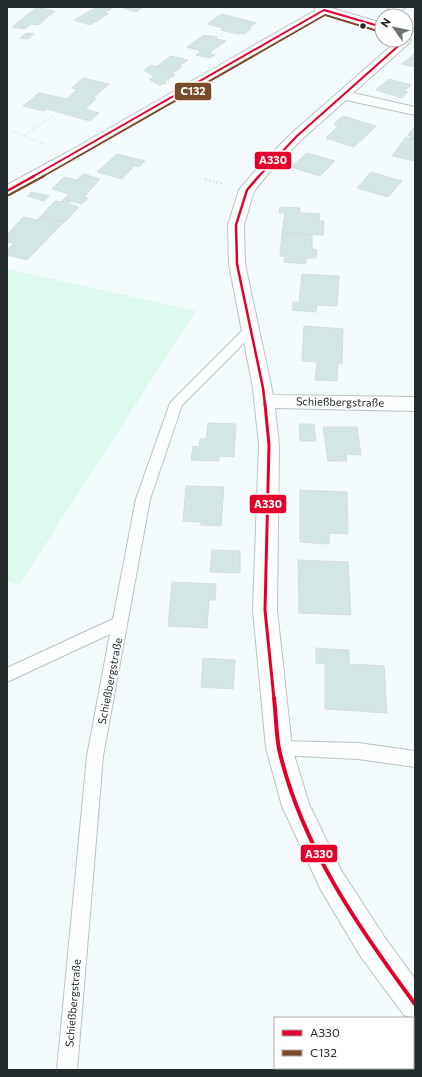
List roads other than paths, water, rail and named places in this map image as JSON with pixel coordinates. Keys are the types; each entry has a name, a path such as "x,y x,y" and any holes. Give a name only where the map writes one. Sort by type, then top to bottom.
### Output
{"street":[{"path":"7,191 73,155 322,8 374,24"},
{"path":"395,48 297,136 267,166 247,190 236,225 237,264 264,401 270,445 265,610 279,748 296,806 331,880 372,946 415,1004"},
{"path":"344,95 415,111"},
{"name":"Schießbergstraße","path":"264,401 415,404"}],"lane":[{"name":"Schießbergstraße","path":"67,1070 95,756 143,499 176,403 250,330"},
{"path":"7,675 121,622"},
{"path":"279,748 358,751 415,759"}]}
